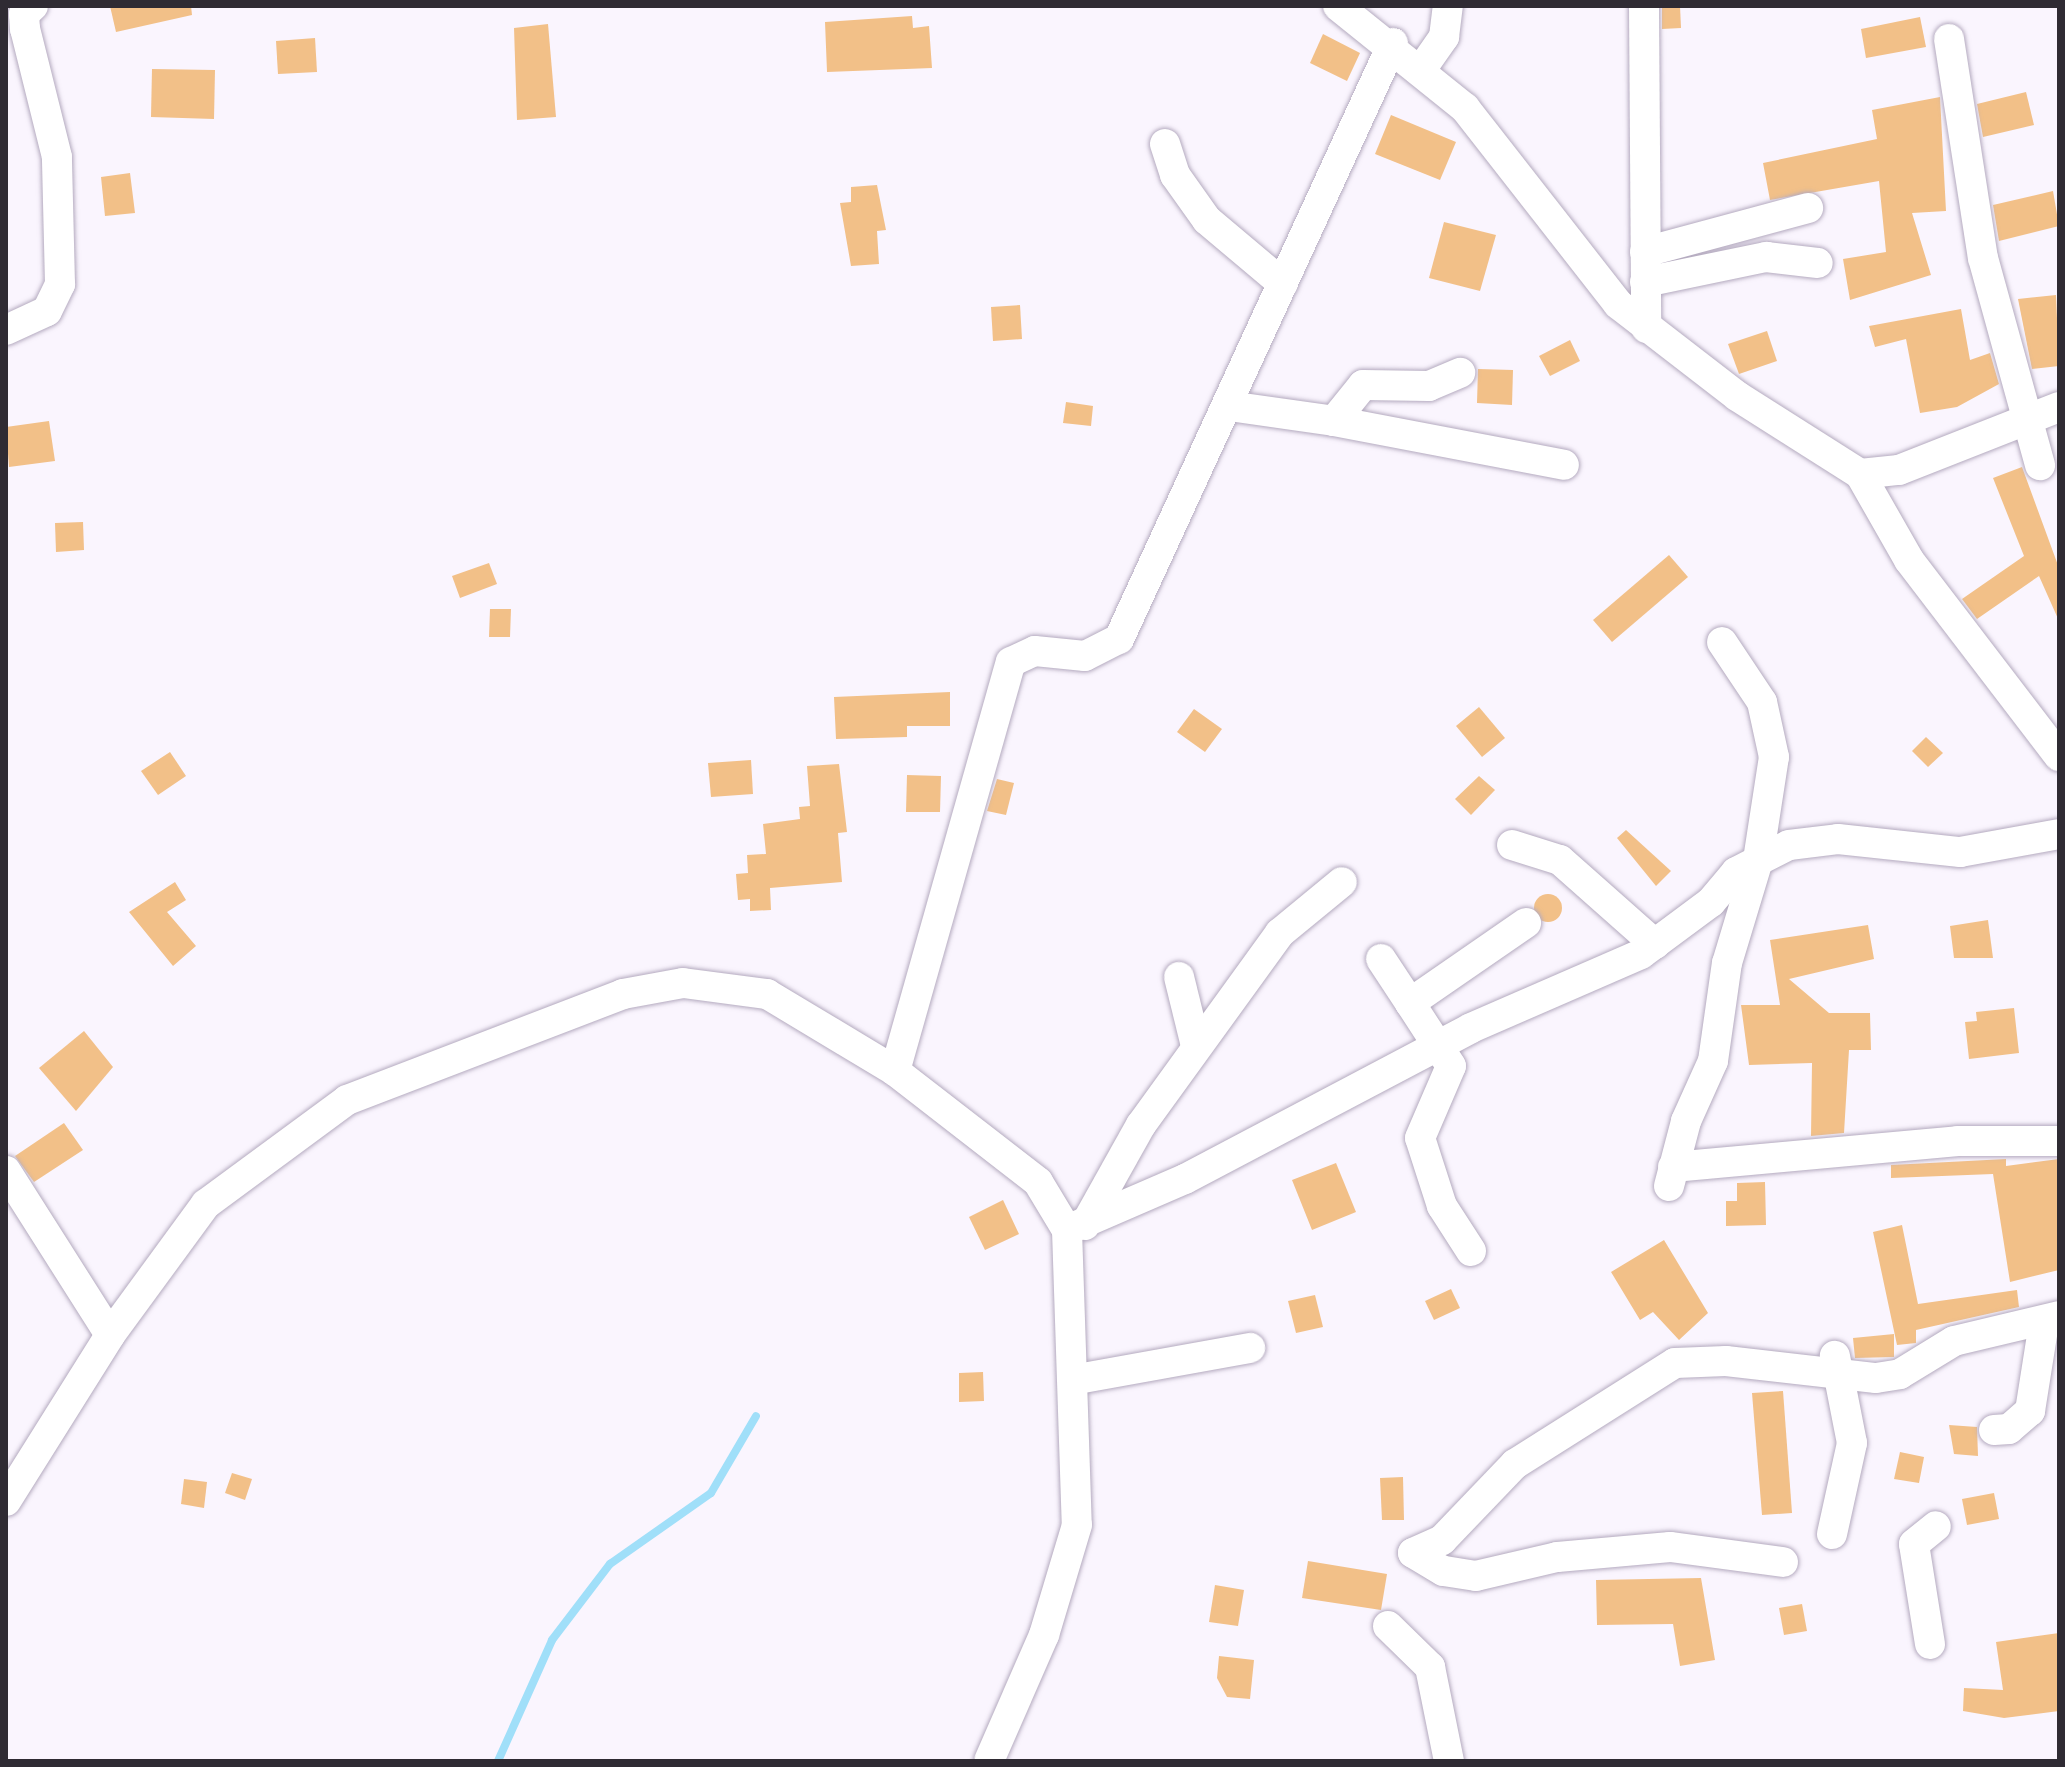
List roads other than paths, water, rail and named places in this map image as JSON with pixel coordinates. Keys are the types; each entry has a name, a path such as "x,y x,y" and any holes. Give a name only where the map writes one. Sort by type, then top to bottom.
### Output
{"street":[{"path":"6,330 47,311 60,284 57,157 25,29 24,14 33,6"},
{"path":"1338,6 1423,67 1465,108 1583,266 1646,328 1860,474 1909,560 2059,756"},
{"path":"1423,67 1444,37 1448,6"},
{"path":"1644,6 1646,328"},
{"path":"1949,39 1983,258 2040,465"},
{"path":"895,1071 1011,662 1035,651 1085,656 1119,639 1229,406 1393,43"},
{"path":"1165,144 1175,175 1207,220 1283,284"},
{"path":"1645,267 1808,208"},
{"path":"1645,267 1766,257 1818,263"},
{"path":"1334,421 1363,385 1429,386 1460,373"},
{"path":"1229,406 1334,421 1564,465"},
{"path":"1860,474 1899,470 2059,407"},
{"path":"1722,642 1762,702 1774,757 1758,860 1733,937 1713,1061 1671,1177 1942,1142 2059,1141"},
{"path":"1076,1228 1436,1046 1655,944 1758,860 1789,845 1838,839 1960,852 2059,834"},
{"path":"1512,845 1560,860 1655,944"},
{"path":"989,1761 1071,1558 1077,1379 1076,1228 1141,1125 1280,933 1342,882"},
{"path":"1410,1003 1526,923"},
{"path":"1381,959 1451,1066 1420,1138 1442,1206 1471,1251"},
{"path":"1179,977 1196,1046"},
{"path":"6,1501 110,1335 206,1204 347,1100 623,994 683,983 767,994 895,1071 1038,1182 1076,1228"},
{"path":"6,1171 110,1335"},
{"path":"1783,1562 1670,1547 1557,1557 1476,1576 1443,1571 1413,1553 1442,1540 1515,1464 1675,1363 1726,1361 1797,1374 1837,1363 1900,1374 1954,1341 2052,1320 2030,1411 2009,1429 1994,1430"},
{"path":"1077,1379 1250,1348"},
{"path":"1832,1534 1852,1443 1837,1363"},
{"path":"1930,1644 1914,1544 1936,1526"},
{"path":"1388,1626 1430,1667 1449,1761"}],"waterway":[{"path":"498,1761 552,1640 610,1564 711,1493 756,1416"}]}
